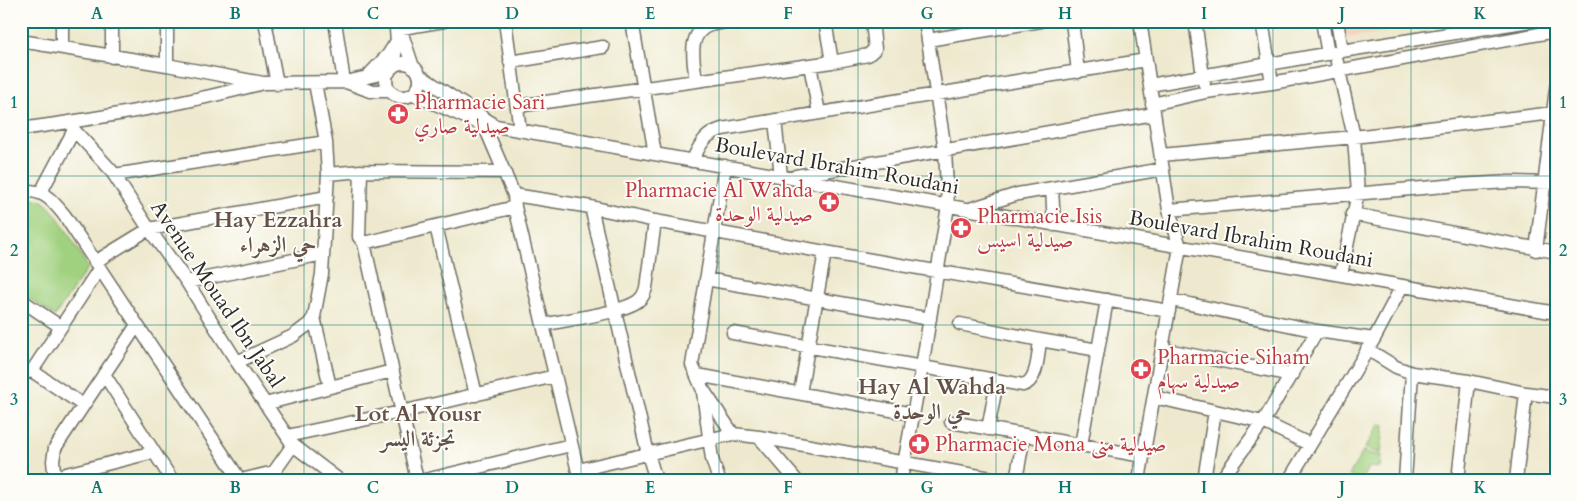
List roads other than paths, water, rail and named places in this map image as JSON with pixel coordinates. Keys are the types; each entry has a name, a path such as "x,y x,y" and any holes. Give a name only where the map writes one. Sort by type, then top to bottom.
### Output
{"street":[{"path":"62,21 62,48"},
{"path":"112,21 112,56"},
{"path":"167,21 167,64"},
{"path":"266,21 278,84"},
{"path":"335,21 345,82"},
{"path":"398,28 444,21"},
{"path":"504,21 520,130"},
{"path":"632,21 655,154"},
{"path":"696,81 693,57 695,38 700,31 709,25 734,21"},
{"path":"825,21 832,62"},
{"path":"517,106 832,62 868,55 876,48 872,21"},
{"path":"901,480 922,367 948,206 945,150 925,21"},
{"path":"928,40 981,26 1041,21"},
{"path":"1072,21 1078,72"},
{"path":"1139,480 1180,247 1169,210 1140,21"},
{"path":"1195,21 1206,92"},
{"path":"1262,21 1272,83"},
{"path":"1322,21 1335,52 1354,137 1358,193 1340,275"},
{"path":"1335,52 1337,21"},
{"path":"1150,85 1335,52 1530,21"},
{"path":"345,82 370,91 390,91 401,97 413,94 419,85 416,71 398,28"},
{"path":"368,76 388,55 398,28"},
{"path":"390,91 387,80 391,69 398,28"},
{"path":"775,120 785,177 945,150 1153,109 1206,92 1272,83 1556,30"},
{"path":"21,41 167,64 262,84 345,82 403,64 416,71"},
{"path":"510,62 603,47"},
{"path":"692,161 703,139 715,131 1146,60"},
{"path":"810,65 819,113"},
{"name":"Boulevard Ibrahim Roudani","path":"416,71 482,120"},
{"path":"237,362 293,336 309,324 314,317 320,292 328,174 326,142 315,83"},
{"path":"21,129 72,126 262,84"},
{"path":"1536,250 1550,183 1556,89"},
{"name":"Boulevard Ibrahim Roudani","path":"413,94 496,126 1556,313"},
{"path":"1160,155 1354,137 1553,113"},
{"path":"482,120 505,172 514,201 579,475 648,454 733,434 1002,480"},
{"path":"41,192 72,126"},
{"name":"Avenue Mouad Ibn Jabal","path":"72,126 114,175 187,282 237,362 290,440 339,480"},
{"path":"114,175 326,142"},
{"path":"720,480 715,469 702,388 692,365 692,359 724,166"},
{"path":"968,209 1018,194 1163,170"},
{"path":"328,174 361,171 505,172"},
{"path":"361,171 359,237 364,243 417,480"},
{"path":"1169,210 1456,185 1550,183"},
{"path":"1052,188 1054,225"},
{"path":"21,191 41,192 65,216 240,480 272,476 290,440 555,376"},
{"path":"83,405 27,372 60,327 97,266 149,228 327,196"},
{"path":"364,243 436,226 514,201 591,207 655,221 938,272 1108,300 1170,306 1317,331 1370,344 1396,367 1412,373 1556,397"},
{"path":"591,207 648,454 656,480"},
{"path":"1352,214 1536,250 1556,252"},
{"path":"543,325 615,310 632,305 643,296 655,221"},
{"path":"436,226 476,395"},
{"path":"800,393 826,252"},
{"path":"187,282 323,254"},
{"path":"706,279 930,318"},
{"path":"1289,480 1370,344 1402,286"},
{"path":"21,300 60,327"},
{"path":"1081,446 1108,300"},
{"path":"314,317 330,387"},
{"path":"960,324 1098,350"},
{"path":"137,325 55,448 50,479 154,452"},
{"path":"1221,480 1263,422 1317,331"},
{"path":"733,333 1023,385 1031,381 1035,371 1040,340"},
{"path":"1162,348 1292,375"},
{"path":"265,404 392,371"},
{"path":"1404,480 1412,373"},
{"path":"104,374 172,480"},
{"path":"697,375 913,414"},
{"path":"988,429 997,381"},
{"path":"1458,480 1469,381"},
{"path":"702,388 733,434"},
{"path":"1516,480 1526,393"},
{"path":"1154,397 1263,422 1309,444"},
{"path":"1204,480 1215,411"},
{"path":"951,422 1143,456"},
{"path":"1016,480 1024,435"},
{"path":"759,437 796,480"},
{"path":"425,480 572,445"}],"place":[{"name":"Pharmacie Sari صيدلية صاري","path":"398,114"},
{"name":"Pharmacie Al Wahda صيدلية الوحدة","path":"829,202"},
{"name":"Pharmacie Isis صيدلية اسيس","path":"961,228"},
{"name":"Pharmacie Siham صيدلية سهام","path":"1141,369"},
{"name":"Pharmacie Mona صيدلية منى","path":"919,444"}],"district":[{"name":"Hay Ezzahra حي الزهراء","path":"278,232"},
{"name":"Hay Al Wahda حي الوحدة","path":"932,400"},
{"name":"Lot Al Yousr تجزئة اليسر","path":"418,426"}]}
